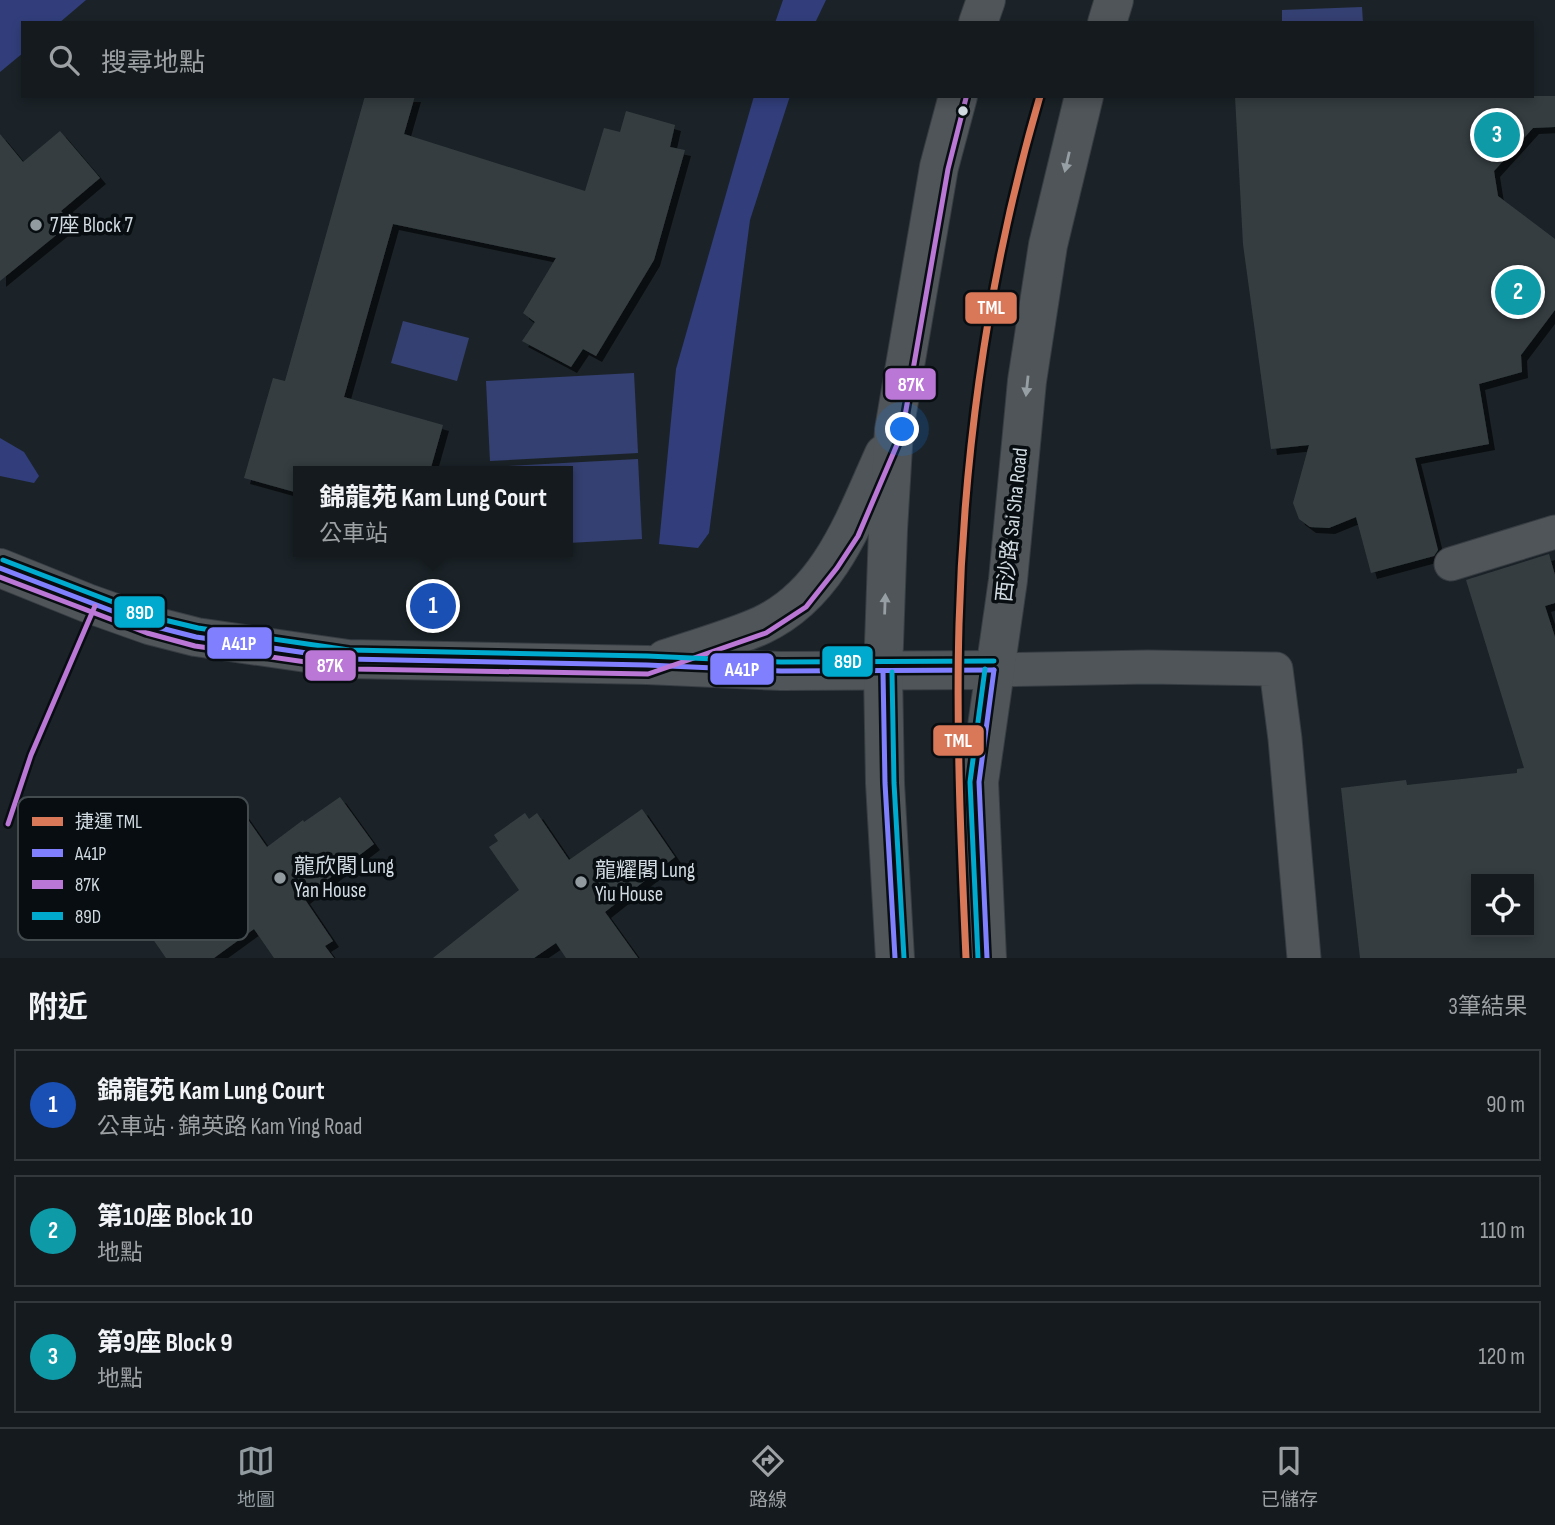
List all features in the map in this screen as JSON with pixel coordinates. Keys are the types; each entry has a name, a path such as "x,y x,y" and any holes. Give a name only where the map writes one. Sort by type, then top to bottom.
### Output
{"main road":[{"path":"979,21 986,0"},
{"path":"1108,21 1114,0"},
{"path":"895,958 885,783 883,672 894,430 939,167 957,98"},
{"name":"西沙路 Sai Sha Road","path":"987,958 979,782 1009,580 1027,381 1048,245 1084,98"},
{"path":"647,665 762,625 800,601 850,532 894,430"},
{"path":"0,568 149,625 196,637 354,660 647,665 781,671 994,670"}],"street":[{"path":"1451,564 1555,532"},
{"path":"994,670 1148,667 1276,669 1285,739 1304,958"}],"shaded area":[{"path":"0,0 86,0 61,21 21,21 21,55 0,72"},
{"path":"783,0 826,0 816,21 776,21"},
{"path":"1362,7 1363,21 1282,21 1282,10"},
{"path":"753,98 789,98 750,220 709,533 698,548 659,544 676,369"},
{"path":"403,321 469,338 457,381 391,363"},
{"path":"634,373 638,453 490,461 486,381"},
{"path":"0,438 24,452 39,476 34,483 0,476"},
{"path":"638,459 642,539 573,543 573,466 508,466"}],"building":[{"path":"1555,96 1555,127 1533,128 1494,171 1498,196 1555,239 1555,310 1521,355 1522,372 1479,384 1489,444 1415,458 1438,550 1434,556 1371,573 1356,517 1329,528 1310,527 1299,519 1293,503 1309,445 1271,449 1243,244 1235,98"},
{"path":"364,98 414,98 404,134 585,191 604,128 620,132 626,111 675,125 670,147 685,150 654,260 596,356 583,349 571,367 522,341 535,322 523,313 556,258 393,224 344,397 443,425 431,466 293,466 293,492 244,478 273,378 285,381"},
{"name":"7座 Block 7","path":"60,131 100,178 61,211 71,223 0,281 0,134 23,162"},
{"path":"1549,554 1555,575 1555,603 1545,606 1555,637 1555,958 1360,958 1341,788 1406,780 1407,785 1517,773 1517,769 1524,768 1466,580"},
{"name":"龍欣閣 Lung Yan House","path":"340,797 374,844 304,898 333,941 325,946 334,958 274,958 254,929 248,933 248,820 267,847 303,820 304,822"},
{"name":"龍耀閣 Lung Yiu House","path":"642,809 675,857 605,912 638,958 566,958 556,943 534,958 433,958 519,890 489,847 498,841 494,835 525,813 529,819 537,813 569,860"},
{"name":"龍欣閣 Lung Yan House","path":"154,940 239,940 214,958 166,958"}],"metro line":[{"name":"TML","path":"966,958 958,707 959,624 967,491 994,291 1022,160 1039,98"}],"transit line":[{"name":"87K","path":"0,577 147,633 195,646 354,669 648,674 766,633 806,607 837,568 858,536 902,433 948,169 966,98"},
{"name":"89D","path":"3,560 152,617 198,628 349,650 647,656 781,662 994,661"},
{"name":"A41P","path":"0,568 149,625 196,637 348,659 647,665 781,671 994,670"},
{"name":"87K","path":"8,824 31,755 95,606"},
{"name":"89D","path":"978,958 970,782 985,669"},
{"name":"A41P","path":"987,958 979,782 994,670"},
{"name":"A41P","path":"883,672 885,783 895,958"},
{"name":"89D","path":"892,672 894,783 904,958"}],"place":[{"name":"第9座 Block 9","path":"1497,135"},
{"name":"7座 Block 7","path":"36,225"},
{"name":"第10座 Block 10","path":"1518,292"},
{"name":"錦龍苑 Kam Lung Court","path":"433,606"},
{"name":"龍欣閣 Lung Yan House","path":"280,878"},
{"name":"龍耀閣 Lung Yiu House","path":"581,882"}]}
